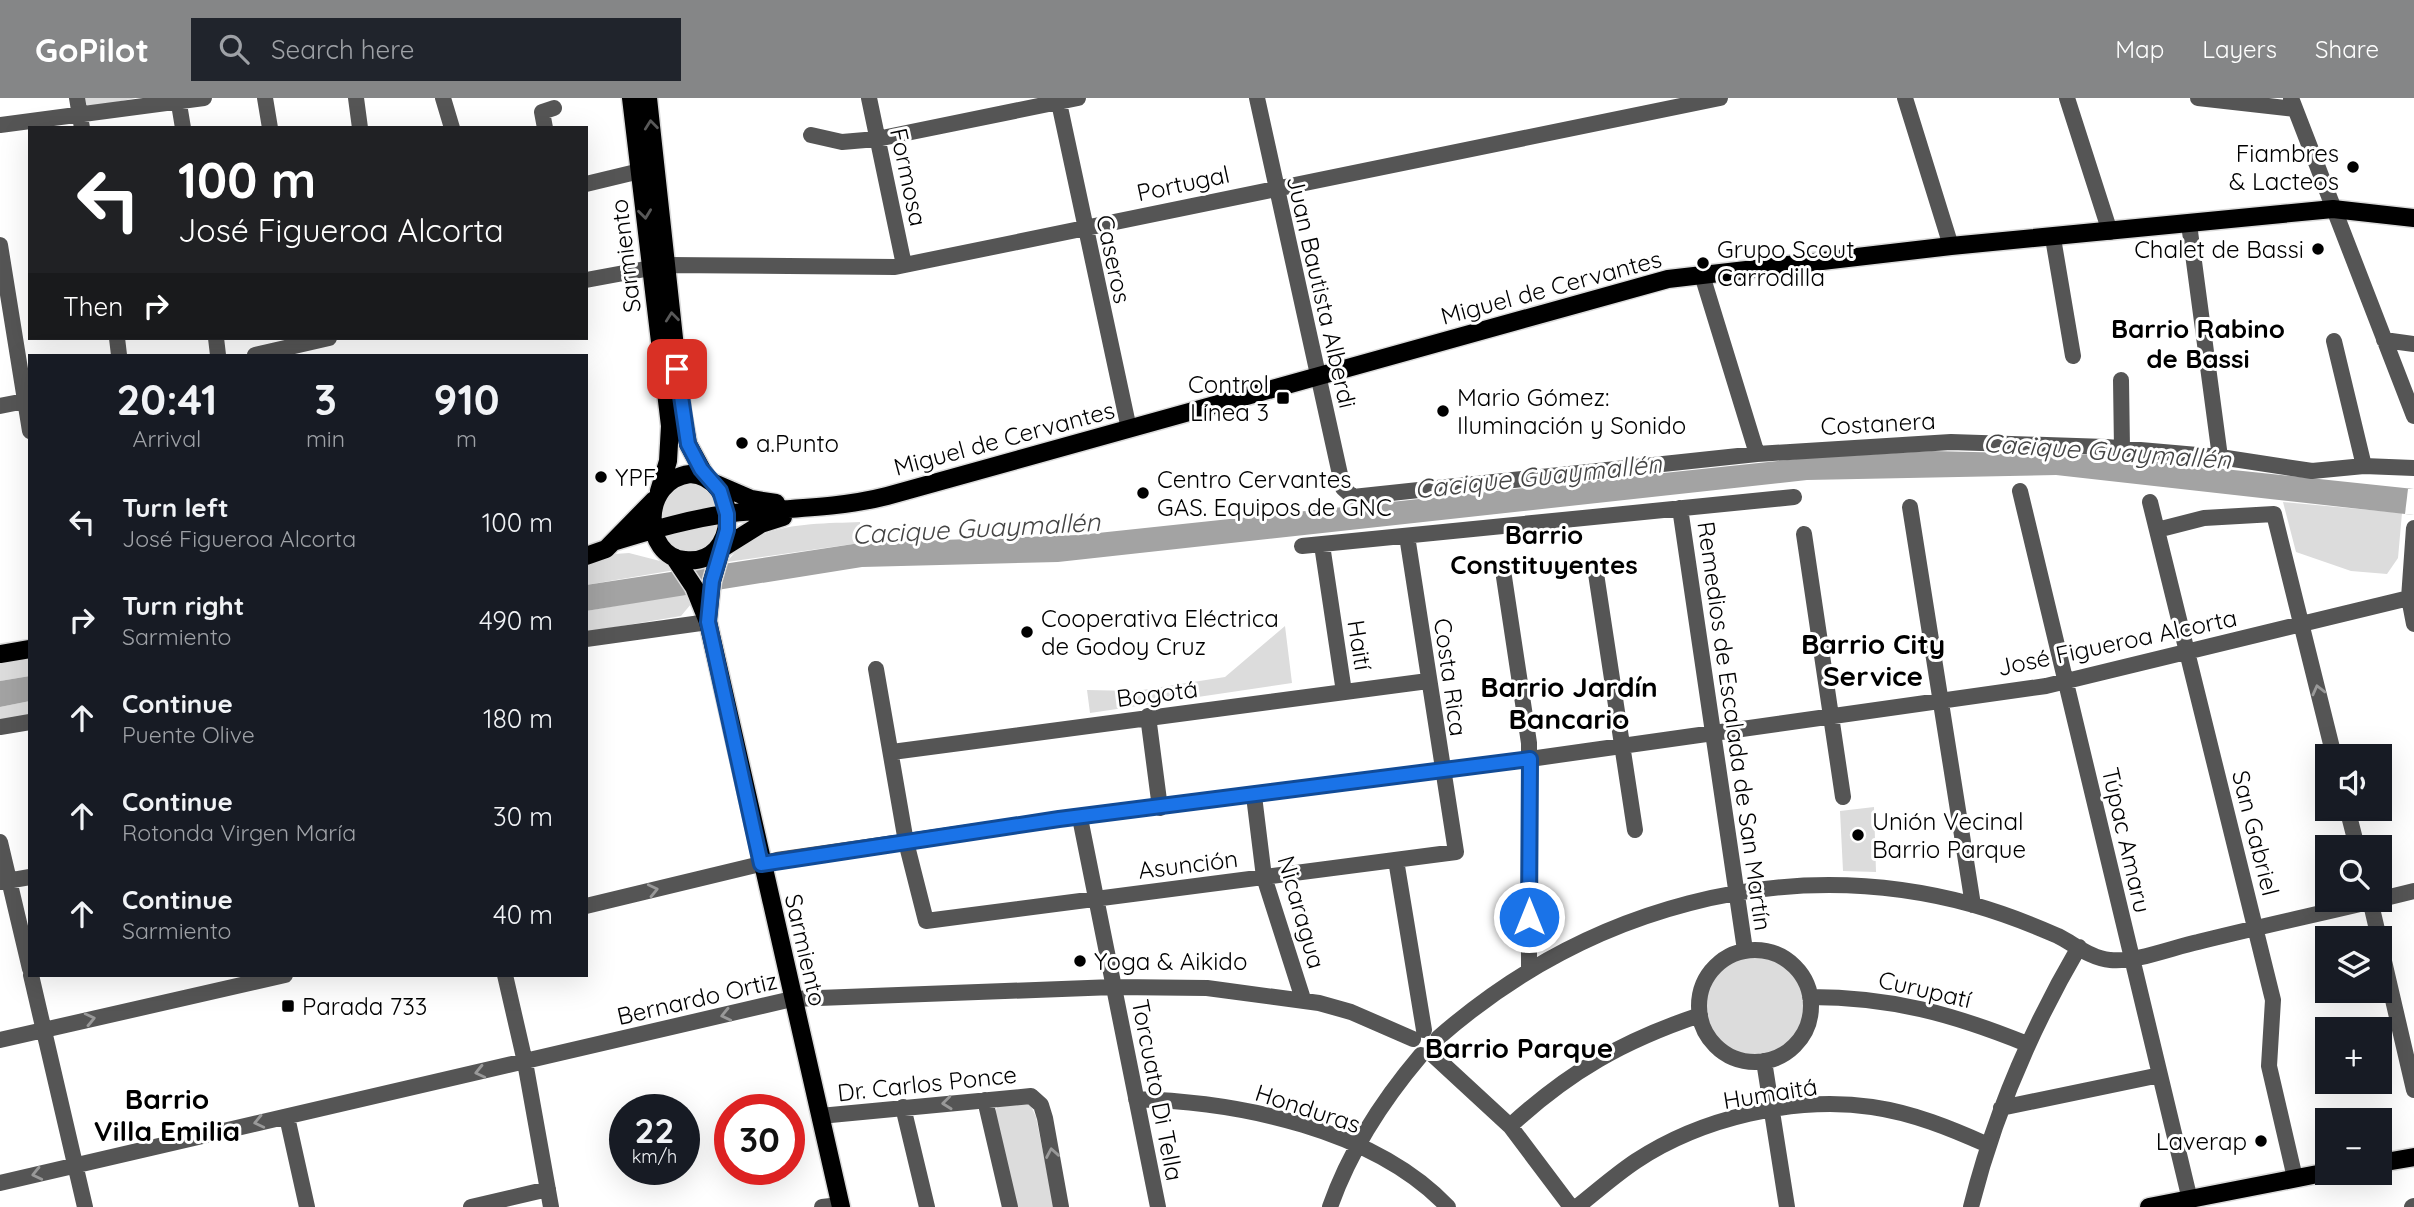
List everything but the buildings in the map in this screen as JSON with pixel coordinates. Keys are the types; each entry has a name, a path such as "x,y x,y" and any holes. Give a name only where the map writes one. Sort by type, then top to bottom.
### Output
{"main road":[{"name":"Sarmiento","path":"631,98 640,171 659,266 686,437 693,457 710,480 727,514"},
{"name":"Sarmiento","path":"648,98 670,426 668,461 656,496"},
{"name":"Miguel de Cervantes","path":"588,547 727,514 802,509 877,499 1668,279 1951,246 2333,209 2414,218"},
{"path":"654,530 656,496 666,483 684,475 710,480"},
{"name":"Miguel de Cervantes","path":"710,480 751,499 796,505 802,509"},
{"name":"Miguel de Cervantes","path":"588,555 606,549 656,496"},
{"name":"Miguel de Cervantes","path":"613,542 642,546 675,560 691,561 720,552 761,524 802,509"},
{"path":"704,591 720,552 727,514"},
{"name":"Sarmiento","path":"654,530 675,560 704,591 708,622 761,864 840,1206"},
{"path":"0,654 28,649"},
{"path":"2392,1161 2414,1157"},
{"path":"2149,1207 2315,1174"}],"street":[{"path":"77,98 81,122"},
{"path":"0,125 81,122 178,100 205,98"},
{"path":"265,98 270,126"},
{"path":"356,98 360,126"},
{"path":"443,98 451,126"},
{"name":"Formosa","path":"869,98 904,265"},
{"path":"811,135 842,142 877,139 1078,98"},
{"name":"Juan Bautista Alberdi","path":"1257,98 1316,376 1346,494"},
{"name":"Portugal","path":"588,280 659,266 887,268 1720,98"},
{"path":"1905,98 1951,246"},
{"path":"2067,98 2110,232"},
{"path":"2199,98 2293,104 2414,416"},
{"path":"178,100 183,126"},
{"name":"Caseros","path":"1058,100 1083,226 1129,429"},
{"path":"545,126 542,112 554,108"},
{"path":"588,184 640,171"},
{"path":"2189,224 2220,457"},
{"path":"2053,238 2073,356"},
{"path":"0,245 27,401 0,406"},
{"path":"1702,275 1757,454"},
{"path":"258,354 306,340"},
{"path":"2384,340 2414,344"},
{"path":"2334,341 2364,467"},
{"path":"2121,380 2122,449"},
{"name":"Costanera","path":"1346,494 1353,497 1757,454 1951,442 2122,449 2220,457 2312,471 2364,467 2414,468"},
{"name":"Túpac Amaru","path":"2020,491 2190,1200"},
{"path":"1302,546 1794,497"},
{"name":"San Gabriel","path":"2150,502 2273,1000 2269,1066 2295,1178"},
{"path":"1910,507 1973,905"},
{"name":"Remedios de Escalada de San Martín","path":"1680,509 1745,950"},
{"path":"2157,530 2213,517 2274,514 2331,744"},
{"path":"1804,534 1843,797"},
{"path":"2414,534 2409,598 2414,624"},
{"name":"Costa Rica","path":"1407,536 1456,852"},
{"name":"Haití","path":"1322,545 1344,692"},
{"path":"1595,566 1635,830"},
{"path":"1504,577 1530,759 1529,970"},
{"name":"José Figueroa Alcorta","path":"588,906 761,864 1080,818 1530,759 2066,681 2409,598"},
{"path":"588,639 708,622"},
{"path":"876,669 906,842"},
{"name":"Bogotá","path":"892,752 1428,681"},
{"path":"1149,716 1160,808"},
{"path":"0,727 28,722"},
{"name":"Nicaragua","path":"1254,796 1264,877 1303,999"},
{"name":"Torcuato Di Tella","path":"1080,818 1158,1207"},
{"path":"0,842 5,882 28,962"},
{"name":"Asunción","path":"906,842 926,921 1456,852"},
{"path":"1330,1207 1357,1146 1382,1102 1437,1048 1425,1035 1396,860"},
{"path":"5,882 28,877"},
{"path":"1571,1207 1510,1126 1427,1055 1413,1047 1425,1035 1529,970 1584,940 1639,916 1737,893 1799,887 1844,887 1901,892 1973,905 2032,925 2110,961 2323,912"},
{"path":"2392,896 2414,891"},
{"path":"1971,1207 1988,1144 2027,1044 2079,947"},
{"name":"Remedios de Escalada de San Martín","path":"1700,1015 1701,993 1709,973 1719,962 1745,950 1763,950 1780,955 1794,966 1805,980 1810,997"},
{"path":"31,977 85,1207"},
{"path":"505,977 525,1062 551,1207"},
{"path":"0,1040 253,978"},
{"name":"Bernardo Ortiz","path":"0,1183 792,999 1114,987 1207,988 1303,999 1425,1035"},
{"path":"2392,996 2414,1090"},
{"path":"1510,1126 1548,1091 1589,1063 1641,1036 1700,1015 1705,1031 1716,1046 1730,1056 1747,1061 1764,1061 1781,1056 1795,1045 1805,1031 1811,1015 1810,997"},
{"name":"Curupatí","path":"1810,997 1862,998 1920,1007 1967,1020 2027,1044"},
{"path":"1764,1061 1787,1207"},
{"path":"2001,1108 2160,1075"},
{"name":"Dr. Carlos Ponce","path":"820,1116 1026,1095 1038,1100 1045,1118 1061,1207"},
{"name":"Honduras","path":"1136,1099 1175,1100 1249,1112 1357,1146 1403,1169 1448,1207"},
{"path":"985,1100 1010,1207"},
{"name":"Humaitá","path":"1577,1207 1636,1161 1668,1143 1718,1124 1772,1111 1828,1106 1868,1107 1938,1124 1988,1144"},
{"path":"903,1107 927,1207"},
{"path":"286,1117 307,1207"},
{"path":"471,1207 548,1189"},
{"path":"822,1207 840,1206"}],"shaded area":[{"path":"85,98 136,98 87,108"},
{"path":"1932,451 2091,455 2414,489 2414,515 2056,475 1807,480 1058,562 862,567 588,611 588,585 860,543 1079,535 1806,458"},
{"path":"692,479 713,490 720,509 659,522 662,496"},
{"path":"2283,502 2402,513 2398,558 2387,574 2351,571 2296,552"},
{"path":"860,522 860,543 727,562 739,549 770,532 806,525"},
{"path":"721,523 711,546 688,555 669,545 662,534"},
{"path":"629,553 660,561 675,570 588,585 588,561"},
{"path":"690,593 691,604 681,616 588,632 588,611"},
{"path":"1285,626 1292,683 1090,713 1087,690 1136,691 1225,677"},
{"path":"28,657 28,676 0,681 0,662"},
{"path":"28,676 28,701 0,707 0,681"},
{"path":"28,701 28,716 0,720 0,707"},
{"name":"Unión Vecinal Barrio Parque","path":"1874,807 1876,872 1843,871 1840,811"},
{"path":"1755,950 1776,955 1794,967 1806,985 1811,1006 1806,1027 1794,1045 1776,1057 1755,1062 1734,1057 1716,1045 1704,1027 1699,1006 1704,985 1716,967 1734,955"},
{"path":"1019,1102 1030,1104 1036,1117 1054,1207 1017,1207 995,1111 998,1106"}],"pier":[{"path":"2408,489 2414,489 2414,515 2405,514"}],"place":[{"name":"Fiambres & Lacteos","path":"2353,167"},
{"name":"Chalet de Bassi","path":"2318,249"},
{"name":"Grupo Scout Carrodilla","path":"1703,263"},
{"name":"Control Línea 3","path":"1283,398"},
{"name":"Mario Gómez: Iluminación y Sonido","path":"1443,411"},
{"name":"a.Punto","path":"742,443"},
{"name":"YPF","path":"601,477"},
{"name":"Centro Cervantes GAS. Equipos de GNC","path":"1143,493"},
{"name":"Cooperativa Eléctrica de Godoy Cruz","path":"1027,632"},
{"name":"Unión Vecinal Barrio Parque","path":"1858,835"},
{"name":"Yoga & Aikido","path":"1080,961"},
{"name":"Parada 733","path":"288,1006"},
{"name":"Laverap","path":"2261,1141"}],"district":[{"name":"Barrio Rabino de Bassi","path":"2198,343"},
{"name":"Barrio Constituyentes","path":"1544,548"},
{"name":"Barrio City Service","path":"1873,659"},
{"name":"Barrio Jardín Bancario","path":"1569,702"},
{"name":"Barrio Parque","path":"1519,1047"},
{"name":"Barrio Villa Emilia","path":"167,1114"}],"route":[{"path":"677,369 688,444 706,477 720,491 727,514 727,530 712,581 708,622 761,864 1059,819 1530,759 1529,917"}],"water label":[{"name":"Cacique Guaymallén","path":"2107,451"},
{"name":"Cacique Guaymallén","path":"1538,476"},
{"name":"Cacique Guaymallén","path":"976,528"}]}
